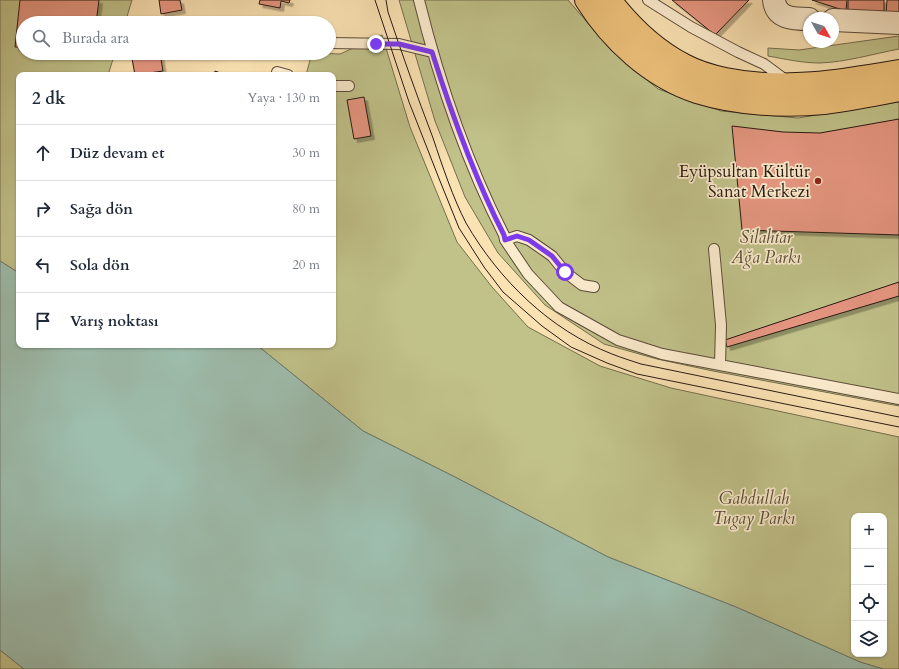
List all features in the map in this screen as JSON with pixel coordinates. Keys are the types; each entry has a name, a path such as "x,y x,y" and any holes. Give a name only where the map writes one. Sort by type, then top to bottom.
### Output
{"main road":[{"path":"586,0 610,33 630,52 649,67 670,80 696,92 726,99 761,103 798,104 836,101 899,90"},
{"path":"610,0 638,32 666,54 686,66 708,75 738,82 794,85 852,79 899,71"}],"street":[{"path":"774,0 777,10 785,17 803,20"},
{"path":"839,20 899,23"}],"lane":[{"path":"419,0 432,52 449,106 472,166 505,240 528,274 559,307 618,340 662,354 899,399"},
{"path":"648,0 691,27 764,64 794,85"},
{"path":"336,43 399,44 432,52"},
{"path":"336,86 349,86"},
{"path":"505,240 517,236 529,240 552,256 565,272 574,280 582,285 594,286"},
{"path":"714,249 721,325 720,365"}],"green space":[{"path":"0,0 132,0 127,16 16,16 16,60 113,60 109,72 16,72 16,271 0,261"},
{"name":"Silahtar Ağa Parkı","path":"399,0 568,0 611,50 658,89 721,111 798,118 899,102 899,406 713,371 657,359 604,344 545,305 498,253 465,197 435,121"},
{"name":"Gabdullah Tugay Parkı","path":"382,35 410,127 457,242 492,287 528,327 600,366 671,388 899,437 899,669 883,669 860,662 736,607 608,557 363,431 260,348 336,348 336,72 307,72 310,60 336,60 336,54 340,54"},
{"path":"899,36 899,49 860,58 813,63 768,56 768,48 799,50 813,48 839,48 839,44"},
{"path":"0,650 24,669 0,669"}],"shaded area":[{"path":"0,261 16,271 16,348 260,348 363,431 608,557 736,607 860,662 883,669 24,669 0,650"}],"building":[{"path":"20,0 99,0 97,16 18,16"},
{"path":"159,0 180,0 182,10 161,14"},
{"path":"260,0 290,0 289,3 281,1 280,8 259,4"},
{"path":"672,0 749,0 715,35"},
{"path":"812,0 847,0 846,11"},
{"path":"848,0 884,0 884,11 848,14"},
{"path":"887,0 899,0 899,13 886,14"},
{"path":"132,60 161,60 163,71 134,72"},
{"path":"364,97 371,136 354,139 347,100"},
{"name":"Eyüpsultan Kültür Sanat Merkezi","path":"899,119 899,235 742,230 732,126 783,132 820,133"},
{"path":"899,282 899,296 727,347 725,340"}],"tram line":[{"path":"375,0 409,102 459,228 484,267 503,292 542,326 571,347 637,374 899,427"},
{"path":"386,0 388,12 448,181 466,223 479,244 510,283 547,317 589,344 641,364 899,417"}],"place":[{"name":"Eyüpsultan Kültür Sanat Merkezi","path":"818,181"}],"route":[{"path":"376,44 399,44 432,52 449,106 472,166 505,240 517,236 529,240 552,256 565,272"}]}
